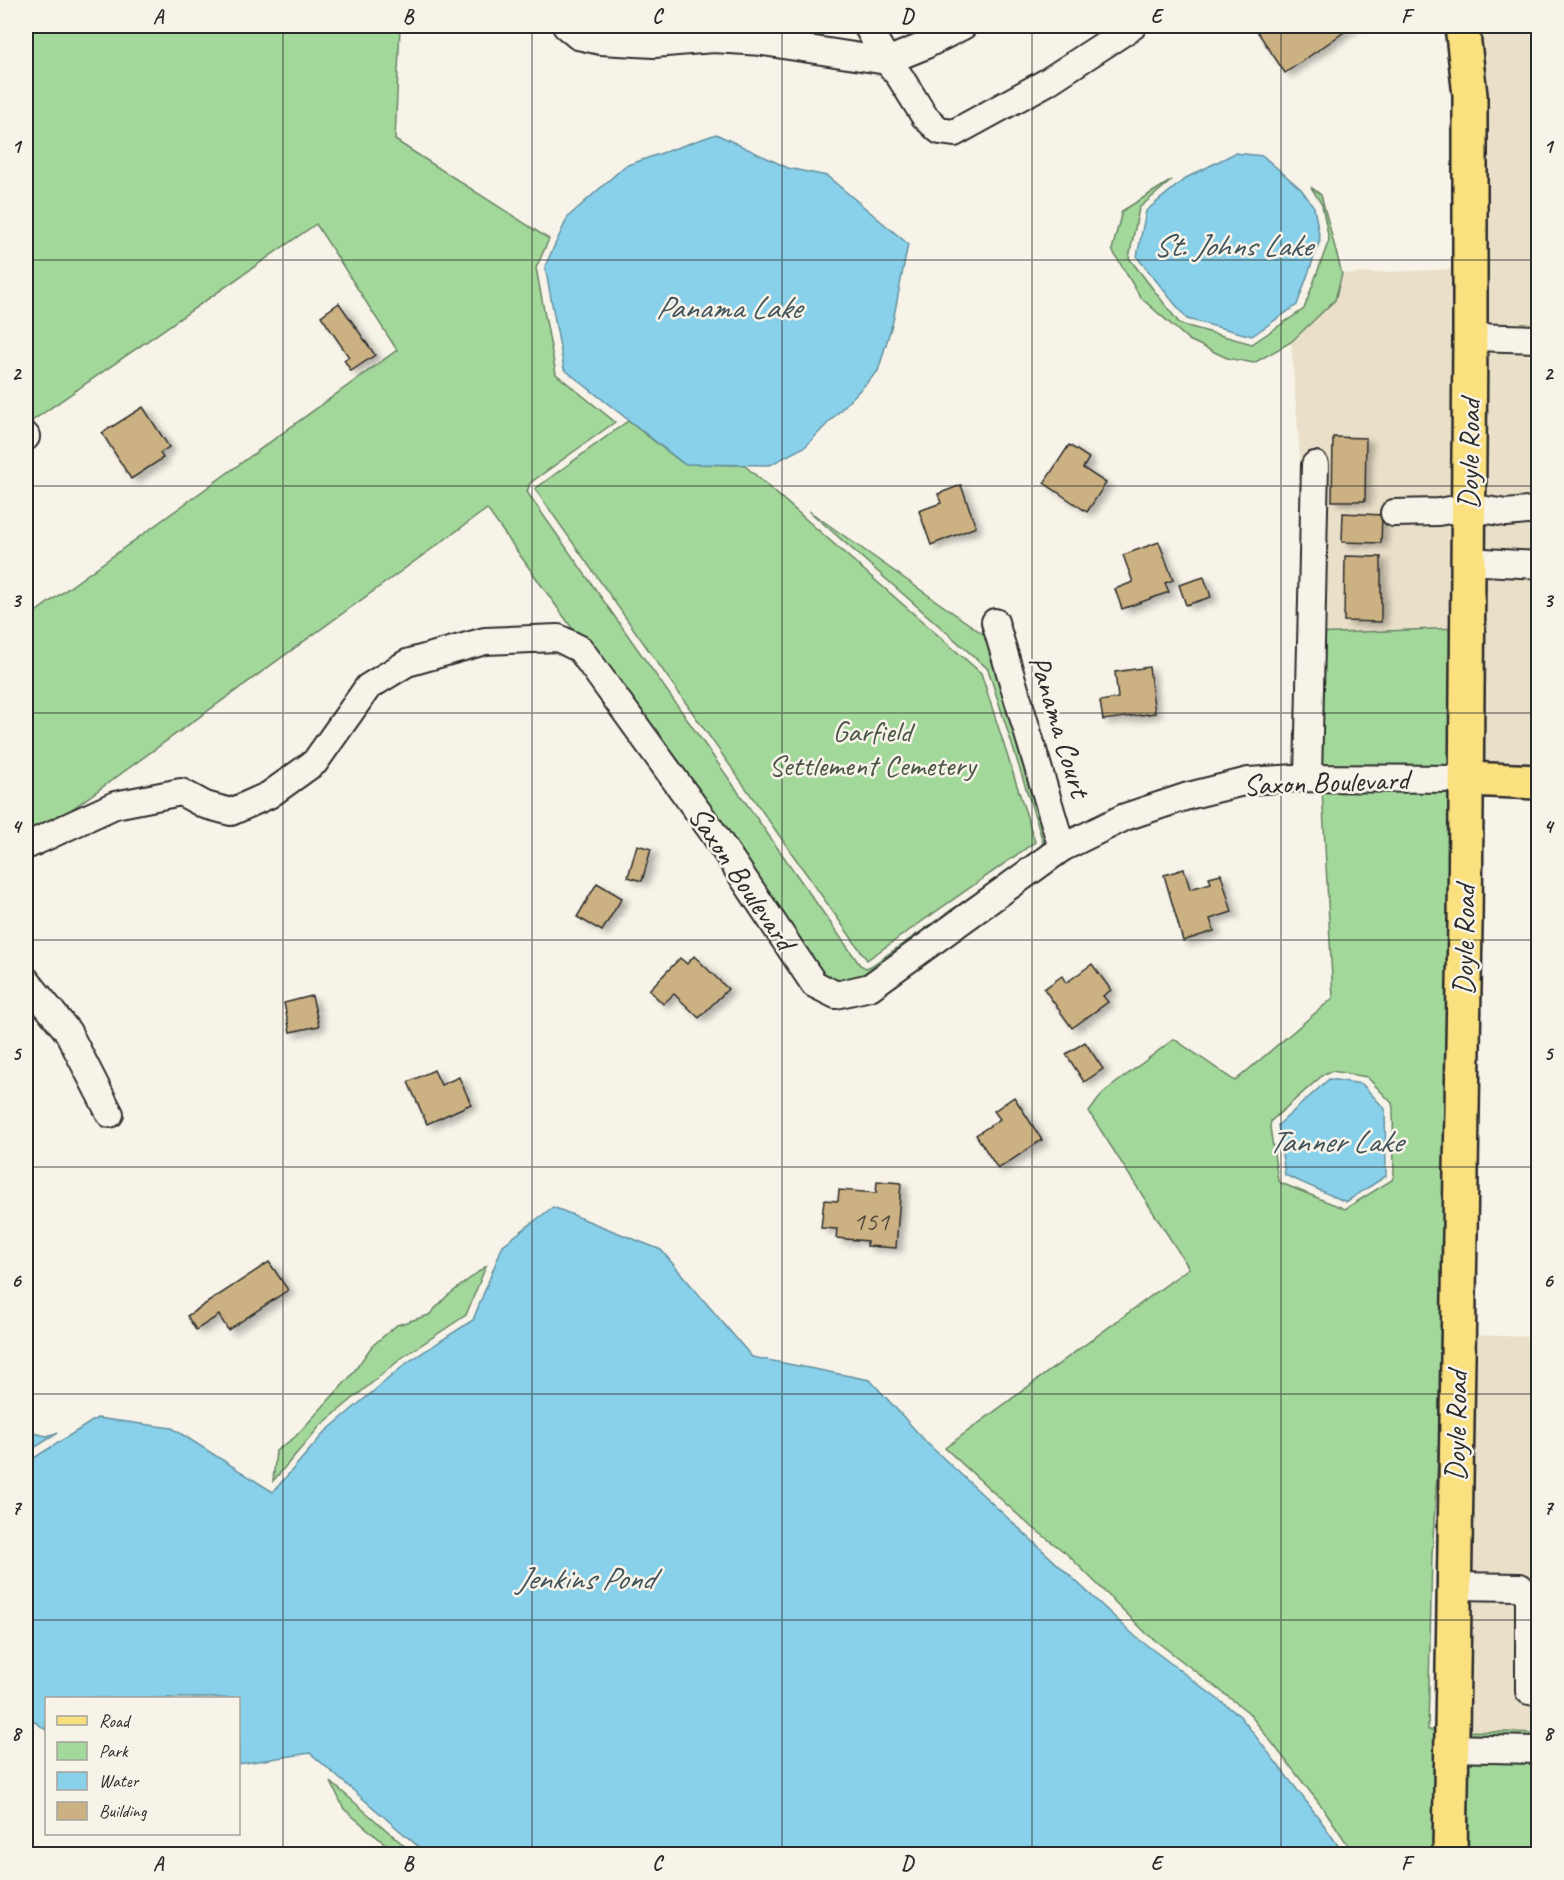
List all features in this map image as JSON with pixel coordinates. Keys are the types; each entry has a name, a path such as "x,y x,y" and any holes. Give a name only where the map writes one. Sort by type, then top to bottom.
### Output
{"main road":[{"name":"Doyle Road","path":"1450,1854 1466,779 1470,337 1470,95 1462,26"},
{"name":"Saxon Boulevard","path":"1466,779 1539,782"}],"street":[{"path":"566,26 578,36 602,41 654,44 713,39 763,42 887,61 924,46 963,26"},
{"path":"867,26 887,61 925,117 940,131 954,133 1047,82 1133,26"},
{"path":"1470,337 1539,339"},
{"path":"1308,778 1315,465"},
{"path":"1394,513 1438,512 1467,507 1506,513 1539,510"},
{"path":"1467,561 1539,565"},
{"name":"Panama Court","path":"995,622 1062,848"},
{"name":"Saxon Boulevard","path":"26,846 115,805 181,792 205,805 231,812 269,795 315,762 368,687 407,663 485,641 558,638 580,649 712,831 814,984 836,995 870,987 1062,848 1125,817 1188,796 1248,781 1308,778 1466,779"},
{"path":"26,980 68,1032 110,1114"},
{"path":"1454,1586 1520,1587 1525,1590 1529,1596 1529,1690"},
{"path":"1451,1748 1539,1750"}],"shaded area":[{"path":"1474,26 1538,26 1538,773 1475,769"},
{"path":"1456,269 1457,628 1314,634 1291,342 1335,300 1342,274"},
{"path":"1467,1335 1538,1337 1538,1733 1461,1731"}],"green space":[{"path":"26,26 400,26 395,140 549,239 536,268 556,374 615,422 530,483 527,492 860,965 866,968 871,966 1039,849 1043,842 988,669 809,511 990,639 1051,844 866,979 838,986 821,977 487,509 50,825 26,836 26,619 397,350 316,224 26,425"},
{"path":"1172,180 1139,208 1129,258 1180,324 1252,344 1304,309 1329,240 1322,205 1311,187 1321,195 1342,274 1335,300 1291,342 1254,363 1227,358 1189,340 1141,298 1112,250 1122,211"},
{"name":"Garfield Settlement Cemetery","path":"628,421 684,464 744,465 981,673 1035,842 867,960 535,489"},
{"path":"1457,628 1456,769 1321,769 1314,634"},
{"path":"1322,788 1456,788 1448,1296 1432,1555 1428,1730 1442,1730 1440,1854 1354,1854 1326,1812 1248,1712 1147,1634 1067,1554 1027,1523 945,1448 1189,1268 1089,1112 1103,1093 1174,1039 1235,1081 1333,998","holes":["1332,1071 1367,1077 1392,1103 1394,1175 1392,1180 1345,1209 1281,1183 1278,1180 1271,1121 1324,1074"]},
{"path":"486,1266 466,1315 403,1357 320,1426 273,1481 276,1451 295,1437 350,1377 372,1346 397,1325 429,1315 446,1297"},
{"path":"1461,1731 1538,1733 1538,1854 1459,1854"},
{"path":"331,1782 414,1854 397,1854 344,1809"}],"water":[{"name":"Panama Lake","path":"716,134 788,168 827,176 908,244 893,321 878,371 806,446 770,465 684,464 564,369 545,266 568,217 625,166"},
{"name":"St. Johns Lake","path":"1235,153 1263,156 1301,189 1314,207 1320,240 1297,305 1252,336 1187,319 1137,257 1146,211 1186,178"},
{"name":"Tanner Lake","path":"1329,1079 1362,1084 1385,1109 1386,1176 1346,1202 1285,1175 1278,1125"},
{"name":"Jenkins Pond","path":"553,1207 661,1250 752,1357 870,1380 927,1443 1136,1637 1240,1716 1344,1854 427,1854 310,1753 240,1764 240,1697 45,1697 45,1729 26,1715 26,1463 97,1418 172,1428 273,1492 325,1432 408,1362 473,1320 503,1245"},
{"path":"26,1431 46,1436 58,1433 26,1453"}],"building":[{"path":"1265,26 1353,26 1285,73 1257,31"},
{"path":"339,303 375,355 351,371 344,360 349,357 321,316"},
{"path":"143,407 169,447 160,453 163,458 131,479 102,433"},
{"path":"1333,437 1366,438 1365,501 1332,501"},
{"path":"1069,445 1089,458 1083,468 1106,483 1087,512 1044,483"},
{"path":"961,485 976,527 931,545 919,511 941,503 938,494"},
{"path":"1343,513 1382,515 1381,543 1342,542"},
{"path":"1159,542 1173,580 1165,583 1169,592 1122,609 1115,589 1133,582 1123,555"},
{"path":"1345,556 1381,557 1381,622 1344,621"},
{"path":"1204,577 1211,597 1186,605 1179,585"},
{"path":"1149,667 1155,713 1103,720 1100,701 1118,698 1115,672"},
{"path":"637,845 651,849 642,881 628,877"},
{"path":"1184,869 1190,889 1211,883 1209,877 1221,874 1232,912 1210,919 1214,931 1183,941 1164,875"},
{"path":"597,883 622,898 602,931 577,917"},
{"path":"694,956 728,989 699,1018 674,994 663,1004 649,990 680,958 687,964"},
{"path":"1092,964 1111,990 1103,996 1108,1002 1072,1028 1044,989 1062,976 1066,983"},
{"path":"312,996 319,1026 290,1032 284,1003"},
{"path":"1085,1042 1103,1069 1084,1082 1066,1054"},
{"path":"434,1070 441,1085 459,1077 471,1104 427,1124 408,1082"},
{"path":"1014,1097 1042,1140 998,1169 976,1135 1000,1119 994,1111"},
{"path":"877,1181 901,1183 896,1248 867,1246 867,1241 836,1238 837,1229 821,1228 824,1200 838,1201 839,1190 876,1193"},
{"path":"269,1262 288,1290 228,1330 219,1315 196,1330 187,1316"}]}
